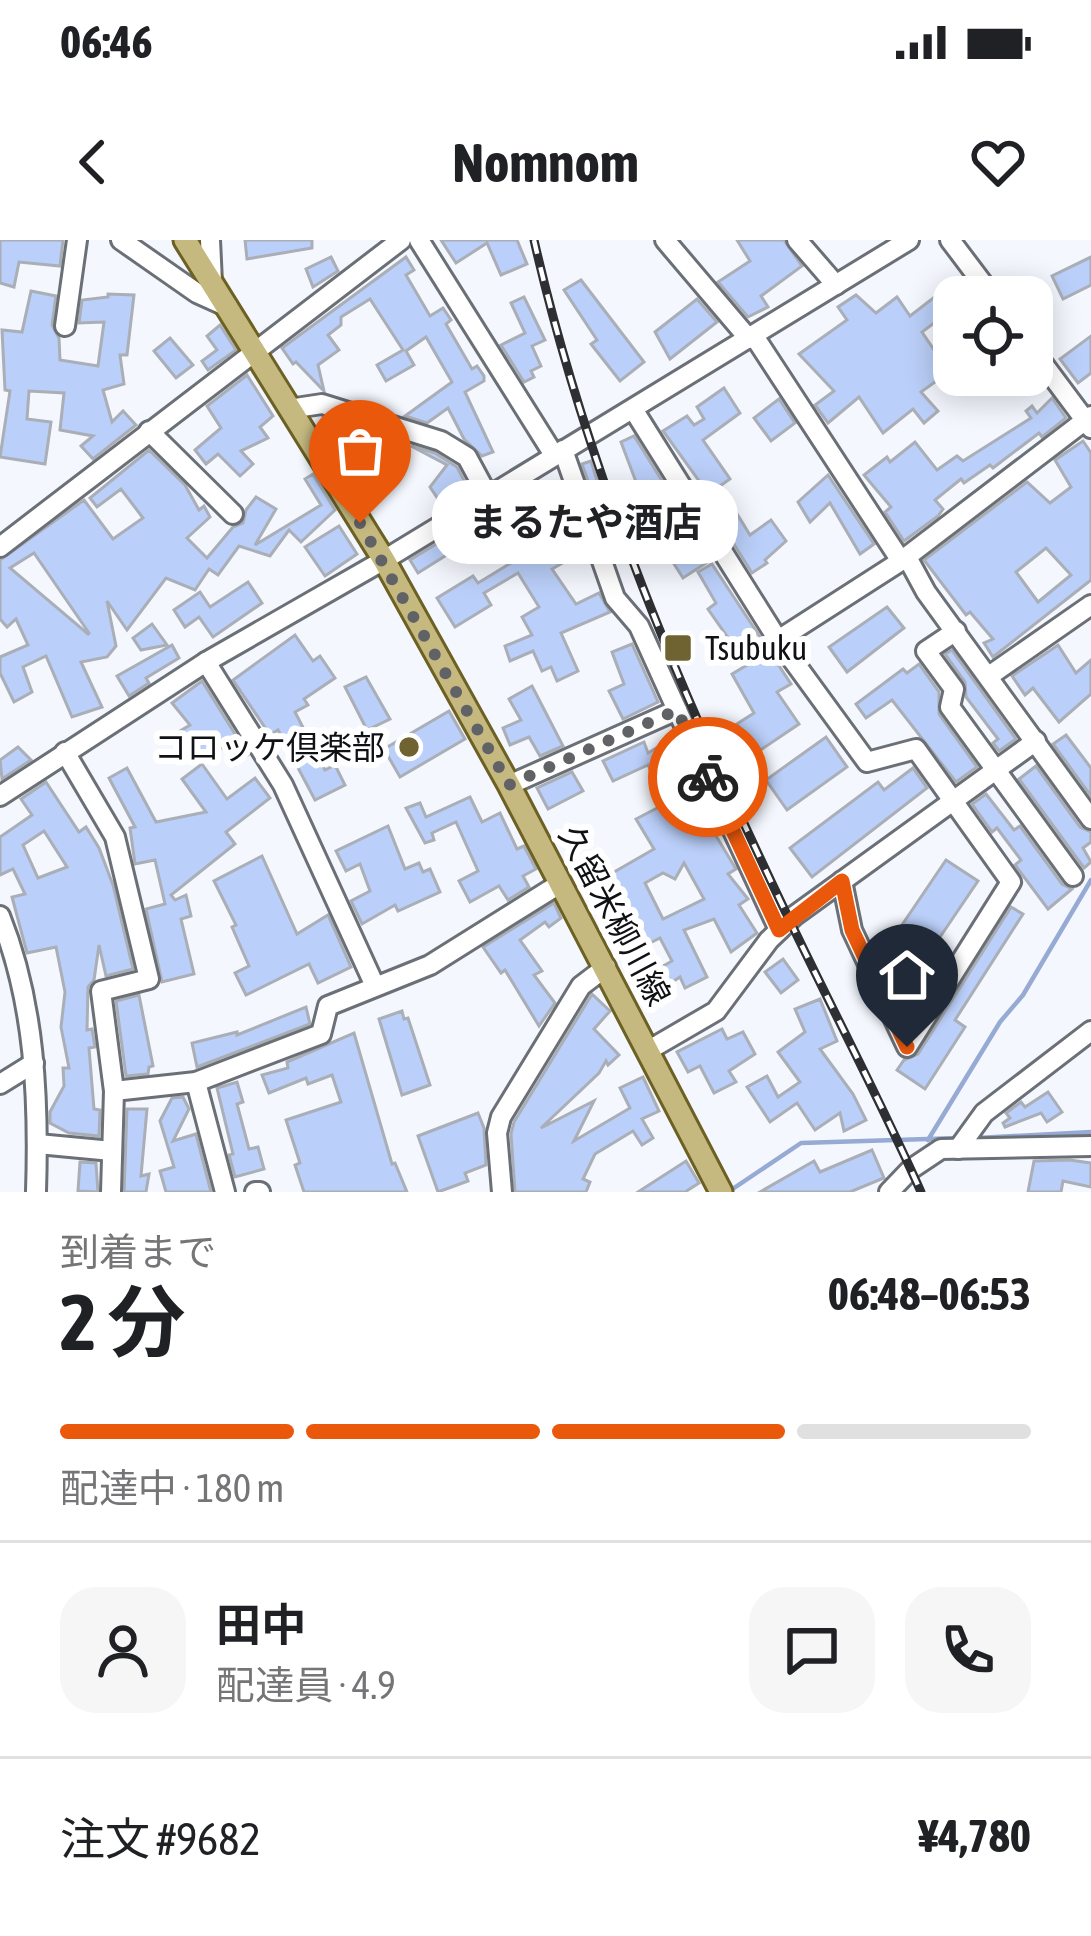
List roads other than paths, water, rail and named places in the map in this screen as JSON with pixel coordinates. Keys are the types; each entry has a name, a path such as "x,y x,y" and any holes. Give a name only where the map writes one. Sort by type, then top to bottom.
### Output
{"main road":[{"name":"久留米柳川線","path":"185,240 384,560 509,785 721,1192"}],"street":[{"path":"65,326 77,240"},
{"path":"122,240 196,293 228,307"},
{"path":"210,240 212,282"},
{"path":"0,547 401,240"},
{"path":"419,240 559,453 615,598 639,626 779,930"},
{"path":"665,240 751,338 1091,818"},
{"path":"797,240 836,285"},
{"path":"0,796 206,662 384,560 909,240"},
{"path":"950,240 977,276"},
{"path":"778,640 904,559 1089,422 1053,377"},
{"path":"289,409 322,404 441,441 467,457 488,496"},
{"path":"633,409 778,640 867,762 916,749 1011,882 907,1047 852,930 842,881"},
{"path":"149,431 232,514"},
{"path":"989,676 1091,605"},
{"path":"956,631 926,651 954,689 950,707 1072,876"},
{"path":"206,662 283,784 375,986"},
{"path":"509,785 677,710"},
{"path":"649,1050 716,1011 779,930 1036,741"},
{"path":"65,752 116,837 149,979 101,991 115,1091 111,1192"},
{"path":"115,1091 196,1082 321,1034 328,1006 430,965 561,883"},
{"path":"0,916 8,971 34,1063 36,1192"},
{"path":"502,1192 497,1133 501,1117 581,986 606,967"},
{"path":"958,1149 984,1113 1091,1031"},
{"path":"0,1084 34,1063"},
{"path":"196,1082 225,1192"},
{"path":"38,1144 112,1151"},
{"path":"889,1192 940,1149 1091,1146"}],"waterway":[{"path":"928,1140 1091,880"},
{"path":"977,1138 1091,1132"},
{"path":"728,1192 801,1143 959,1138"}],"railway":[{"path":"534,240 582,416 677,672 751,839 921,1192"}],"place":[{"name":"まるたや酒店","path":"360,523"},
{"name":"Tsubuku","path":"678,648"},
{"name":"コロッケ倶楽部","path":"409,747"}]}
